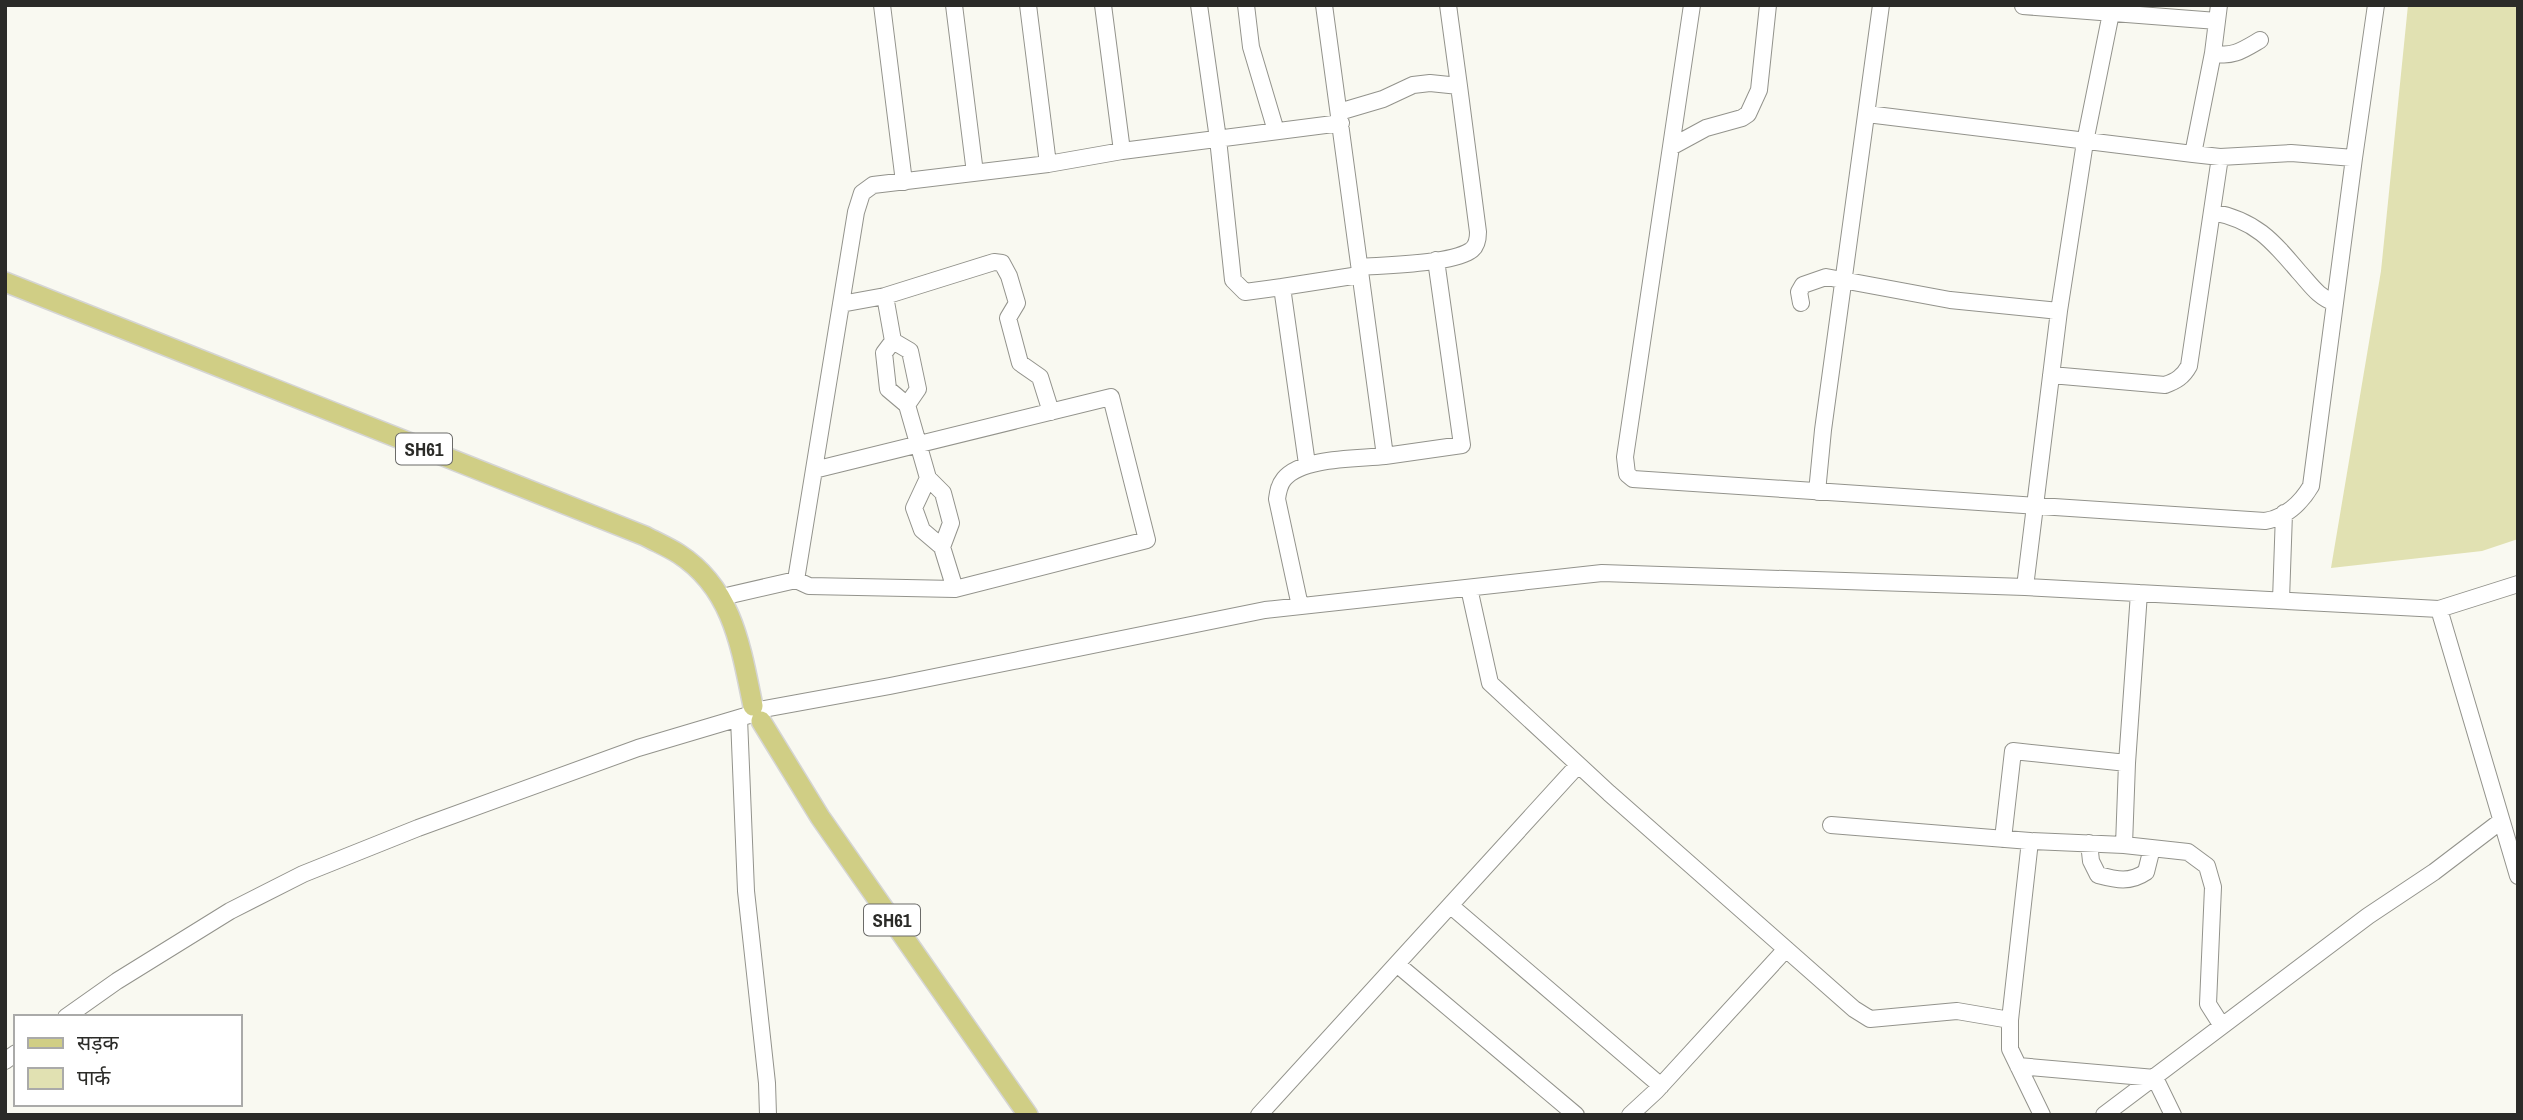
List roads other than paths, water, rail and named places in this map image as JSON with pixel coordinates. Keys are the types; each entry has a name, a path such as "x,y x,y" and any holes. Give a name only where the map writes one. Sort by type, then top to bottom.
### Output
{"main road":[{"name":"SH61","path":"5,282 645,536 680,554 701,572 722,597 736,631 753,714 820,817 1028,1115"}],"street":[{"path":"882,5 904,182"},
{"path":"954,5 975,173"},
{"path":"1028,5 1048,164"},
{"path":"1103,5 1122,151"},
{"path":"1199,5 1233,280 1245,292 1436,260 1470,251 1478,239 1448,5"},
{"path":"1246,5 1251,47 1276,131"},
{"path":"1324,5 1385,456"},
{"path":"1692,5 1625,457 1627,474 1633,479 1659,482 2265,521 2275,519 2304,498 2311,486 2376,5"},
{"path":"1671,147 1706,128 1748,114 1759,90 1769,5"},
{"path":"1817,492 1823,430 1881,5"},
{"path":"2022,5 2111,13 2218,13 2193,154"},
{"path":"2025,587 2059,312 2085,142 2111,13"},
{"path":"2213,53 2234,55 2260,40"},
{"path":"796,580 856,212 862,193 873,185 1048,164 1122,151 1276,131 1340,117 1413,85 1430,83 1460,86"},
{"path":"1867,114 2220,157 2291,153 2354,158"},
{"path":"2051,375 2165,385 2175,382 2185,374 2191,353 2220,157"},
{"path":"2212,212 2242,219 2263,232 2321,297 2335,303"},
{"path":"1300,606 1276,499 1279,486 1286,477 1307,464 1462,445 1436,260"},
{"path":"841,304 885,296 994,262 1002,262 1017,303 1008,318 1020,362 1040,377 1051,411"},
{"path":"1801,303 1800,288 1821,277 1950,300 2059,312"},
{"path":"1282,287 1307,464"},
{"path":"885,296 893,341 884,353 888,390 907,405 928,478 943,493 951,523 942,547"},
{"path":"893,341 910,351 913,363 918,388 907,405"},
{"path":"722,597 796,580 809,586 955,589 1147,540 1111,397 814,470"},
{"path":"928,478 915,508 922,530 942,547 955,589"},
{"path":"2281,600 2284,513"},
{"path":"69,1015 117,981 230,911 303,874 418,828 638,748 753,714 1252,613 1602,573 2025,587 2439,609 2518,584"},
{"path":"1469,587 1490,683 1578,765 1854,1009 1870,1019 1957,1011 2010,1020"},
{"path":"2124,845 2127,763 2140,593"},
{"path":"2439,609 2518,876"},
{"path":"753,714 746,891 767,1083 768,1115"},
{"path":"2003,839 2013,751 2127,763"},
{"path":"1259,1115 1578,765"},
{"path":"2104,1115 2368,916 2434,872 2501,821"},
{"path":"1831,825 2030,841 2124,845 2188,852 2207,866 2213,887 2207,1004 2222,1026"},
{"path":"2030,841 2010,1020 2010,1049 2042,1115"},
{"path":"2089,843 2091,861 2098,875 2111,879 2135,880 2146,872 2152,848"},
{"path":"1451,906 1661,1086"},
{"path":"1630,1115 1661,1086 1786,949"},
{"path":"1398,965 1576,1115"},
{"path":"2018,1066 2155,1078"},
{"path":"2155,1078 2173,1115"}]}
